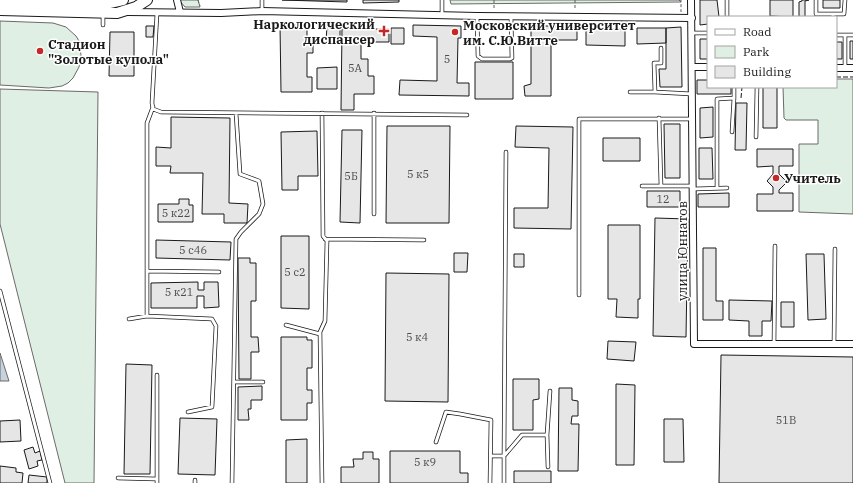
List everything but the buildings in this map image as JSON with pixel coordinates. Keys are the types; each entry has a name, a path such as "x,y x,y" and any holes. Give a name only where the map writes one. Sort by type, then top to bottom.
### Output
{"main road":[{"path":"0,3 85,2 105,4 123,0"},
{"path":"0,10 103,13 117,12 136,7 147,0"}],"street":[{"path":"177,0 180,12"},
{"name":"улица Юннатов","path":"691,0 694,344 853,344"},
{"path":"117,12 221,13 262,11 477,16 692,18"},
{"path":"692,68 707,67"},
{"path":"837,68 853,68"}],"lane":[{"path":"262,0 262,11"},
{"path":"442,0 442,15"},
{"path":"727,0 727,16"},
{"path":"816,0 816,14 833,16 844,14 845,0"},
{"path":"147,316 147,123 153,107 157,12"},
{"path":"103,13 103,26"},
{"path":"477,16 478,56 482,59 512,58 511,16"},
{"path":"692,33 707,33"},
{"path":"837,35 853,35"},
{"path":"845,35 845,68"},
{"path":"655,92 654,63 661,63 661,48"},
{"path":"732,132 734,88"},
{"path":"756,137 757,88"},
{"path":"630,92 692,94"},
{"path":"717,188 717,99 734,98"},
{"path":"153,107 153,109 161,112 466,115"},
{"path":"232,483 236,240 240,232 259,214 263,204 259,182 240,174 236,113"},
{"path":"322,113 323,236 327,242 324,321 320,334 322,483"},
{"path":"374,114 374,214"},
{"path":"659,118 661,186"},
{"path":"579,295 579,119 692,119"},
{"path":"504,483 506,152"},
{"path":"642,186 727,188"},
{"path":"325,239 424,240"},
{"path":"774,344 775,246"},
{"path":"834,344 835,249"},
{"path":"147,271 219,272"},
{"path":"0,291 50,483"},
{"path":"129,318 147,316 212,319 216,326 212,408 188,412"},
{"path":"286,325 320,334"},
{"path":"157,375 157,483"},
{"path":"234,382 263,382"},
{"path":"548,468 550,391"},
{"path":"436,442 446,412 491,420 490,483"},
{"path":"491,456 504,456 522,435 548,434"},
{"path":"118,478 157,478"}],"path":[{"path":"494,0 494,15"},
{"path":"575,0 575,16"},
{"path":"679,0 681,2 681,18"}],"green space":[{"path":"179,0 198,0 200,7 185,7"},
{"path":"450,0 681,0 681,2 451,4"},
{"name":"Стадион \"Золотые купола\"","path":"0,21 53,23 66,27 76,36 79,41 81,55 79,67 73,78 62,86 49,88 0,85"},
{"path":"837,79 853,79 853,214 799,212 799,144 818,144 818,120 786,120 784,118 783,88 837,88"},
{"path":"0,89 98,92 94,483 65,483 0,224"}],"shaded area":[{"path":"0,353 9,381 0,381"}],"fence":[{"path":"837,77 853,77"},
{"path":"741,98 742,88"}],"place":[{"name":"Наркологический диспансер","path":"384,31"},
{"name":"Московский университет им. С.Ю.Витте","path":"455,32"},
{"name":"Стадион \"Золотые купола\"","path":"40,51"},
{"name":"Учитель","path":"776,178"}]}
